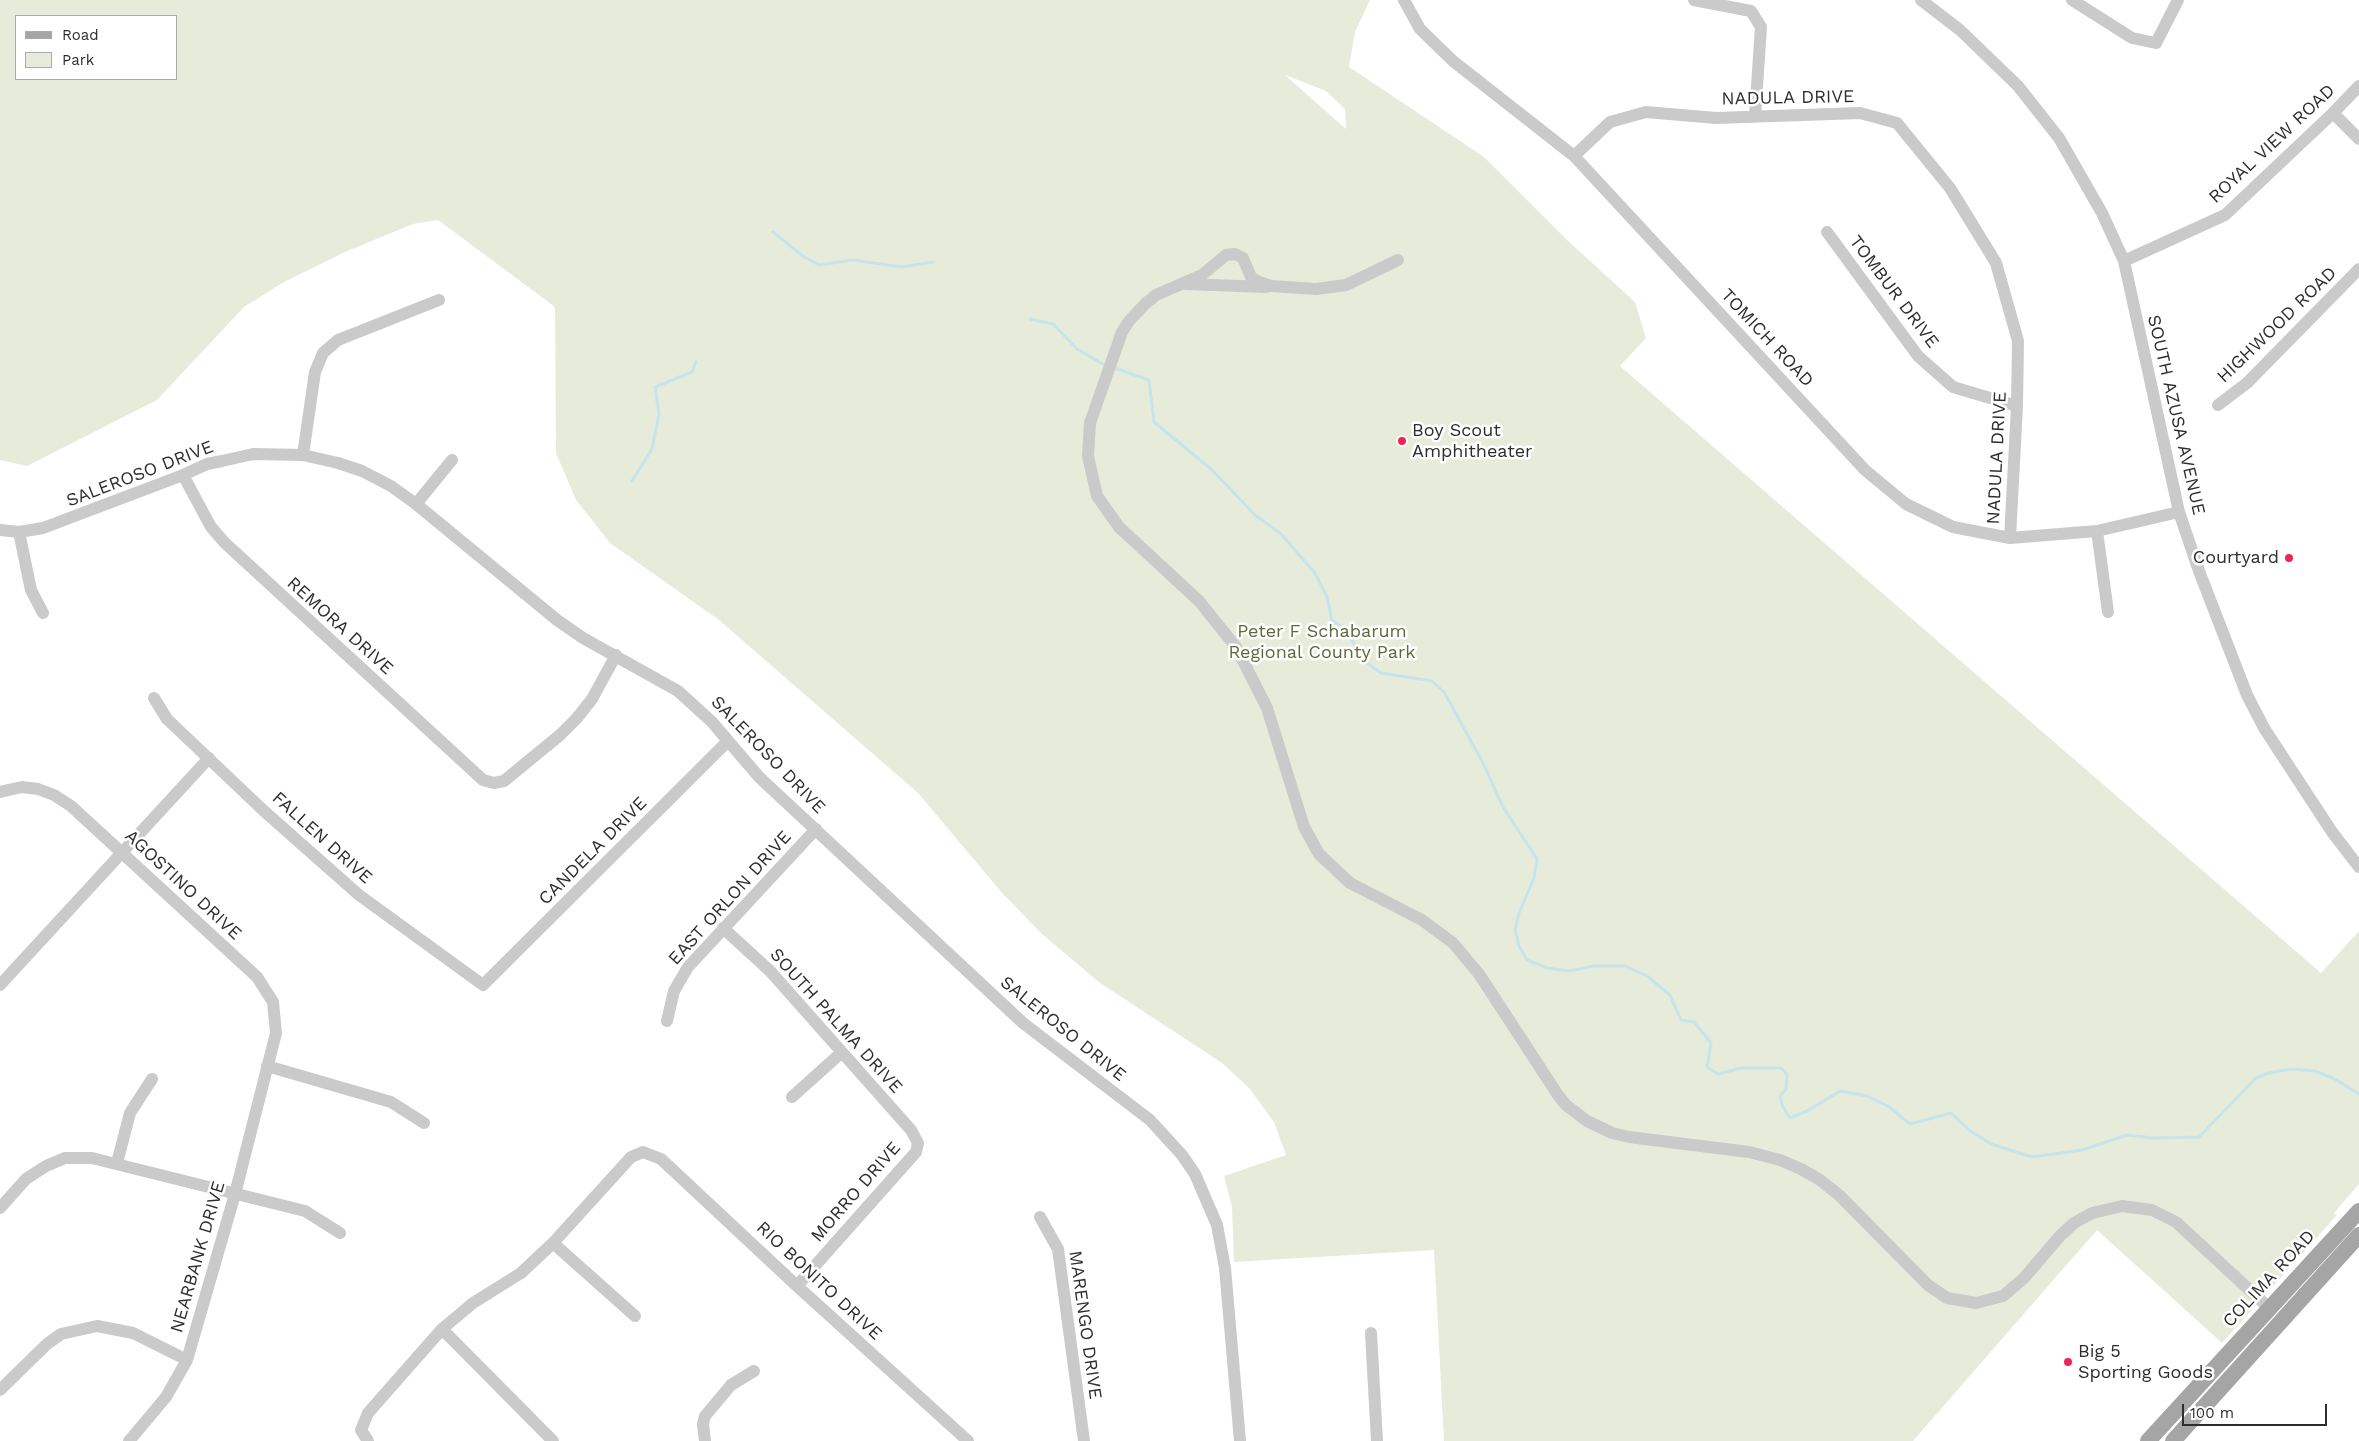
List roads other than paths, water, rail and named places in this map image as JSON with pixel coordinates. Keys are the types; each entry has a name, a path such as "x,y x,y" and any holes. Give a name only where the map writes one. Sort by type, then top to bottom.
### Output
{"main road":[{"name":"COLIMA ROAD","path":"2148,1441 2359,1211"},
{"name":"COLIMA ROAD","path":"2173,1441 2359,1235"}],"street":[{"name":"TOMICH ROAD","path":"1404,0 1420,29 1453,61 1574,156 1866,470 1906,504 1953,527 2010,538 2097,531 2179,512"},
{"path":"1694,0 1751,11 1761,28 1756,116"},
{"name":"SOUTH AZUSA AVENUE","path":"1921,0 1992,58 2018,86 2059,138 2102,213 2124,261 2179,512 2199,571 2248,695 2264,728 2332,832 2359,867"},
{"path":"2072,0 2132,38 2156,43 2178,0"},
{"name":"ROYAL VIEW ROAD","path":"2124,261 2225,215 2359,86"},
{"name":"NADULA DRIVE","path":"1574,156 1610,122 1646,112 1716,118 1860,113 1897,123 1950,188 1996,263 2018,341 2017,406 2010,538"},
{"path":"2333,113 2359,139"},
{"name":"TOMBUR DRIVE","path":"1827,232 1918,356 1953,387 2017,406"},
{"path":"1398,260 1354,282 1316,289 1271,286 1254,280 1246,262 1235,254 1226,255 1202,275 1156,295 1144,304 1122,332 1093,413 1088,440 1089,469 1097,496 1119,527 1187,587 1236,647 1267,708 1298,809 1311,841 1329,865 1350,883 1422,920 1458,948 1479,974 1558,1095 1576,1113 1598,1127 1622,1135 1749,1152 1780,1160 1801,1169 1820,1180 1839,1195 1937,1293 1956,1301 1976,1303 2003,1296 2024,1278 2060,1236 2074,1223 2092,1213 2122,1206 2152,1210 2176,1222 2269,1308"},
{"name":"HIGHWOOD ROAD","path":"2218,405 2247,383 2359,268"},
{"path":"1181,284 1264,288 1271,286"},
{"path":"304,455 316,372 323,353 338,340 439,300"},
{"name":"SALEROSO DRIVE","path":"0,530 19,532 43,528 183,476 207,464 253,454 304,455 362,471 391,486 416,504 557,620 583,638 678,691 696,706 759,777 1023,1023 1150,1120 1182,1155 1195,1174 1217,1225 1225,1268 1240,1441"},
{"path":"416,504 452,460"},
{"name":"REMORA DRIVE","path":"183,476 211,527 225,543 482,780 494,783 504,781 578,718 592,699 616,655"},
{"path":"2097,531 2108,612"},
{"path":"19,532 31,590 43,613"},
{"name":"FALLEN DRIVE","path":"154,698 167,719 359,895 483,985"},
{"name":"CANDELA DRIVE","path":"483,985 728,741"},
{"path":"0,985 209,758"},
{"name":"AGOSTINO DRIVE","path":"0,792 22,787 38,789 54,795 71,806 257,976 267,989 273,1002 276,1033 267,1066"},
{"name":"EAST ORLON DRIVE","path":"667,1021 674,991 688,967 816,830"},
{"name":"SOUTH PALMA DRIVE","path":"723,928 770,971 911,1130 918,1142"},
{"path":"792,1097 841,1053"},
{"path":"267,1066 391,1102 424,1123"},
{"name":"NEARBANK DRIVE","path":"129,1441 166,1397 187,1360 235,1194 267,1066"},
{"path":"117,1163 130,1113 152,1079"},
{"name":"MORRO DRIVE","path":"797,1286 916,1152 918,1142"},
{"name":"RIO BONITO DRIVE","path":"553,1243 631,1157 643,1152 662,1159 797,1286 968,1441"},
{"path":"0,1208 26,1180 46,1166 65,1158 92,1158 305,1211 340,1233"},
{"name":"MARENGO DRIVE","path":"1040,1217 1058,1249 1084,1441"},
{"path":"365,1436 368,1413 442,1329 472,1303 521,1272 553,1243 635,1316"},
{"path":"0,1390 47,1344 61,1334 97,1326 116,1328 133,1333 187,1360"},
{"path":"442,1329 553,1441"},
{"path":"1372,1333 1377,1441"},
{"path":"705,1441 703,1424 705,1416 731,1385 754,1371"}],"waterway":[{"path":"773,232 804,257 819,265 853,260 902,267 933,262"},
{"path":"1030,319 1053,324 1077,349 1106,366"},
{"path":"632,481 652,449 659,414 655,387 692,372 696,362"},
{"path":"1112,367 1149,380 1154,422 1211,469 1255,515 1280,533 1315,573 1327,597 1332,620 1347,631 1364,661 1381,673 1432,681 1444,692 1483,763 1503,807 1537,859 1534,878 1519,913 1515,929 1519,946 1527,960 1547,968 1569,971 1594,966 1625,966 1647,976 1670,995 1681,1020 1694,1022 1711,1043 1707,1067 1718,1074 1741,1068 1781,1068 1787,1074 1786,1089 1780,1096 1783,1107 1790,1118 1807,1111 1840,1091 1867,1096 1888,1106 1910,1124 1951,1113 1969,1130 1991,1144 2032,1157 2082,1150 2127,1135 2153,1138 2199,1137 2256,1078 2268,1073 2291,1069 2315,1071 2335,1079 2359,1094"}],"place":[{"name":"Boy Scout Amphitheater","path":"1402,441"},
{"name":"Courtyard","path":"2289,558"},
{"name":"Big 5 Sporting Goods","path":"2068,1362"}],"park label":[{"name":"Peter F Schabarum Regional County Park","path":"1322,642"}]}
